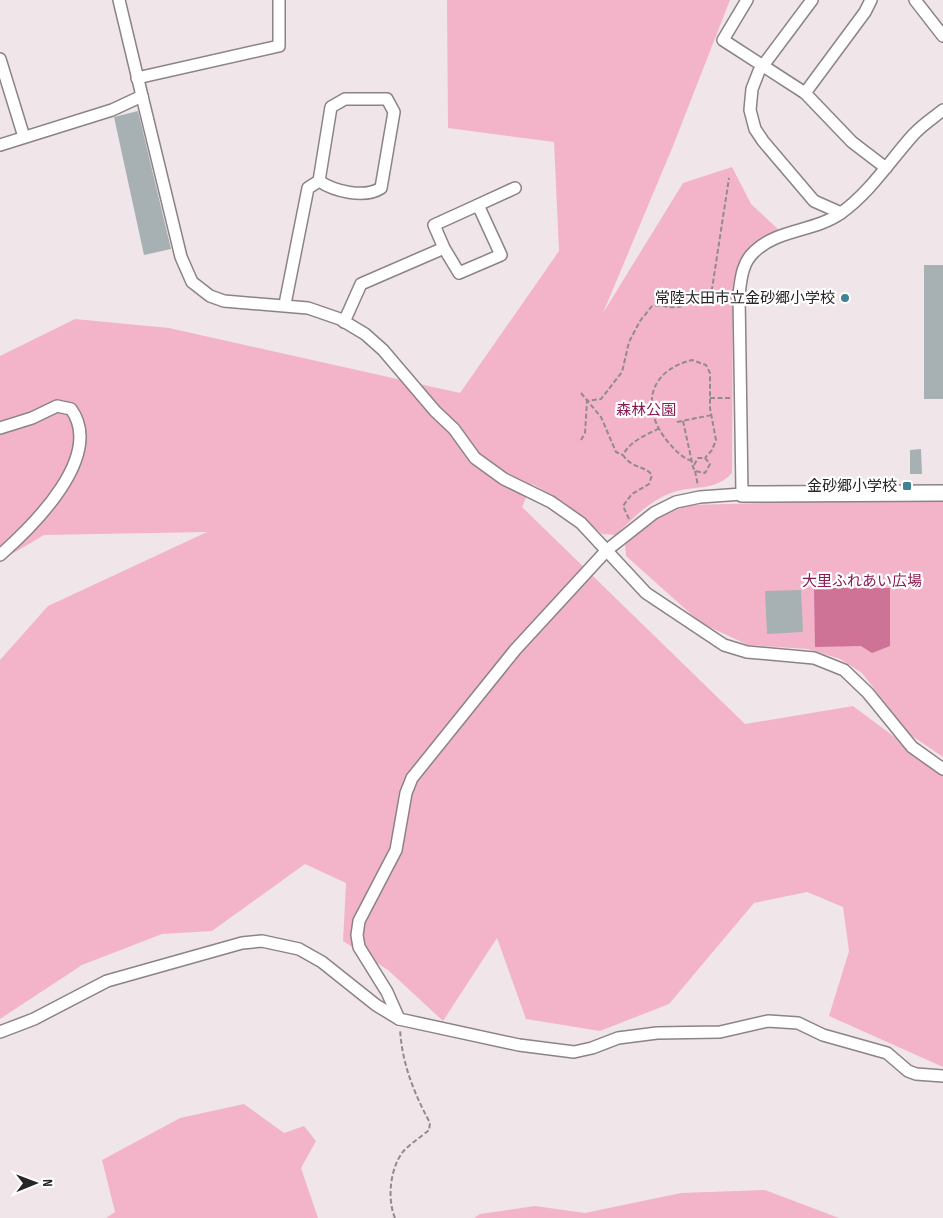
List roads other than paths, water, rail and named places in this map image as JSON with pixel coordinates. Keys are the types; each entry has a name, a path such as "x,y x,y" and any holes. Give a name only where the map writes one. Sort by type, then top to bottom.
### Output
{"street":[{"path":"118,0 181,257 192,282 200,290 224,301 285,304 308,308 344,322 365,334 383,350 435,411 454,429 475,458 504,479 551,502 581,523 646,593 724,646 747,652 814,658 844,670 868,693 912,747 943,769"},
{"path":"137,78 279,46 279,0"},
{"path":"747,0 722,40 805,93 852,142 886,168"},
{"path":"812,0 763,66 752,89 750,110 755,129 762,141 814,201 840,213"},
{"path":"805,93 865,12 871,0"},
{"path":"915,0 943,36"},
{"path":"0,59 24,137"},
{"path":"0,145 112,110 142,96"},
{"path":"285,304 308,188 319,181 331,107 345,99 387,100 394,112 381,188 373,194 332,189 319,181"},
{"path":"742,494 739,294 745,263 766,242 824,223 863,196 915,132 943,110"},
{"path":"478,205 501,255 459,273 444,248 434,225 515,188"},
{"path":"344,322 362,284 444,248"},
{"path":"0,428 32,418 57,406 71,409 80,427 77,455 65,481 42,513 0,555"},
{"path":"399,1019 388,992 359,947 357,934 359,921 396,850 405,798 412,778 515,650 607,550 665,507 700,497 742,494 943,492"},
{"path":"0,1032 34,1019 107,981 242,943 262,941 300,949 322,962 376,1005 399,1019 519,1045 574,1052 592,1048 618,1038 637,1035 720,1032 768,1021 798,1023 823,1035 887,1053 908,1071 916,1074 943,1076"}],"place":[{"name":"常陸太田市立金砂郷小学校","path":"845,298"},
{"name":"金砂郷小学校","path":"907,486"}],"park label":[{"name":"森林公園","path":"646,410"},
{"name":"大里ふれあい広場","path":"862,581"}]}
